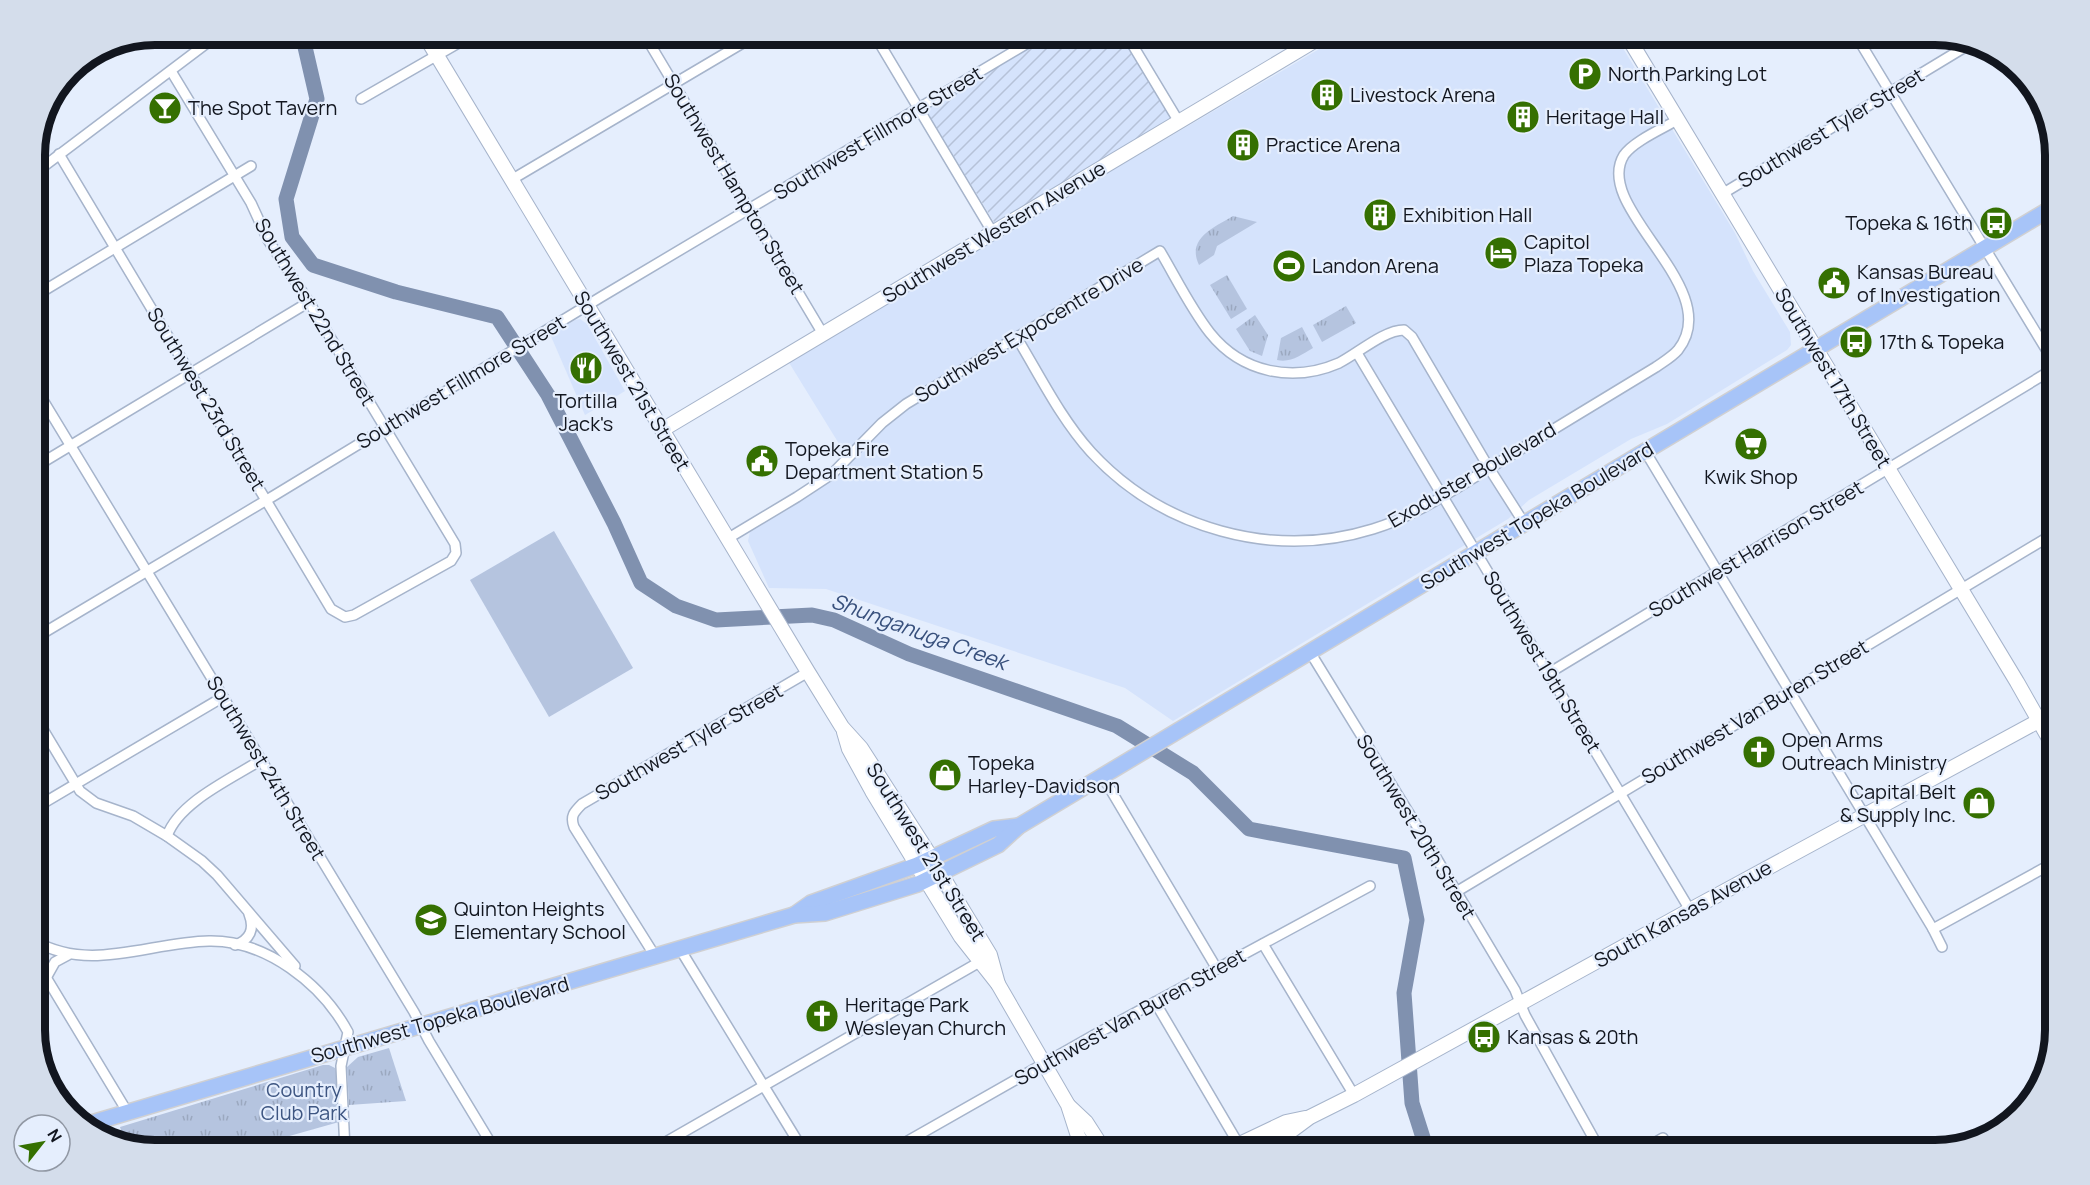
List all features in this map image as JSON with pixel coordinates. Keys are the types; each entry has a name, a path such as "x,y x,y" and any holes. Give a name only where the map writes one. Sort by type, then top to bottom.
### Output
{"main road":[{"name":"Southwest 21st Street","path":"430,45 808,672 842,727 861,748 940,873 998,984 1068,1105 1080,1140"},
{"name":"Southwest Western Avenue","path":"662,430 1308,45"},
{"name":"Southwest 17th Street","path":"1632,45 2045,730"},
{"name":"Southwest Topeka Boulevard","path":"96,1122 794,915 825,913 926,880 998,845 1019,826 2045,212"},
{"name":"South Kansas Avenue","path":"1277,1140 1310,1118 2045,718"},
{"name":"Southwest 21st Street","path":"842,727 849,749 916,865 961,937 985,959"},
{"name":"Southwest Topeka Boulevard","path":"794,915 811,903 916,865 994,829 1019,826"},
{"name":"Southwest 21st Street","path":"1068,1105 1086,1122 1098,1140"},
{"name":"South Kansas Avenue","path":"1251,1140 1286,1122 1310,1118"}],"street":[{"path":"45,165 205,45"},
{"path":"361,99 456,45"},
{"name":"Southwest Hampton Street","path":"650,45 823,334"},
{"path":"511,180 740,45"},
{"path":"880,45 993,233"},
{"name":"Southwest Fillmore Street","path":"45,632 1024,45"},
{"path":"1133,45 1179,122"},
{"path":"1862,45 2045,349"},
{"name":"Southwest Tyler Street","path":"1722,194 1963,49"},
{"name":"Southwest 22nd Street","path":"171,71 251,203 268,240 309,302 455,544 456,553 451,561 369,607"},
{"name":"Exoduster Boulevard","path":"1017,338 1065,417 1095,456 1116,476 1144,497 1194,523 1248,538 1276,541 1319,540 1347,536 1387,524 1443,496 1656,367 1677,351 1682,344 1688,324 1689,313 1685,299 1623,195 1618,176 1621,161 1630,148 1677,120"},
{"name":"Southwest 23rd Street","path":"59,154 331,609 348,617 369,607"},
{"path":"45,290 251,166"},
{"name":"Southwest Expocentre Drive","path":"727,539 832,474 882,423 906,404 1160,251 1210,333 1233,355 1244,362 1270,371 1298,374 1322,369 1399,330 1404,330 1412,337 1524,523"},
{"path":"45,461 309,302"},
{"name":"Southwest 19th Street","path":"1357,353 1690,910"},
{"name":"Southwest Harrison Street","path":"1549,673 2045,372"},
{"name":"Southwest 24th Street","path":"45,404 489,1140"},
{"path":"1645,451 1942,947"},
{"name":"Southwest Van Buren Street","path":"1456,892 2045,539"},
{"name":"Southwest 20th Street","path":"1310,652 1515,990 1520,1004 1595,1140"},
{"name":"Southwest Tyler Street","path":"655,956 574,827 573,814 582,804 808,672"},
{"path":"45,802 223,696"},
{"path":"45,733 75,784 96,803 133,816 167,836 217,875 342,1022 348,1032 341,1066 345,1140"},
{"path":"167,836 171,826 185,808 261,760"},
{"path":"1103,777 1217,969"},
{"path":"1933,929 2045,867"},
{"name":"Southwest Van Buren Street","path":"910,1140 1155,1002 1370,886"},
{"path":"234,945 245,940 251,932 252,926 248,912"},
{"path":"45,946 68,955 95,957 208,941 234,945 276,959 304,977"},
{"path":"1263,944 1354,1095"},
{"path":"680,949 796,1140"},
{"path":"68,955 55,962 46,978 128,1113"},
{"path":"670,1140 985,959"},
{"path":"1155,1002 1232,1140"},
{"path":"1660,1140 1664,1138"}],"shaded area":[{"path":"1032,45 1129,45 1169,113 1170,119 997,223 994,222 930,117 928,108"},
{"path":"1326,45 1621,45 1735,233 1753,271 1790,332 1791,345 1787,350 1667,424 1631,439 1529,500 1508,519 1173,721 1125,688 826,589 769,588 748,541 750,532 810,495 849,460 788,361"},
{"path":"580,319 587,324 625,391 585,415 550,334"}],"green space":[{"path":"1233,216 1257,222 1217,246 1214,255 1199,265 1196,248 1199,241 1204,234"},
{"path":"1227,275 1247,309 1231,319 1210,285"},
{"path":"1346,306 1356,323 1322,342 1313,325"},
{"path":"1255,315 1268,335 1262,356 1250,351 1236,329"},
{"path":"1302,327 1313,348 1291,359 1277,360 1281,338"},
{"path":"554,531 633,668 549,717 470,580"},
{"path":"389,1048 406,1101 349,1105 347,1067 358,1057"},
{"name":"Country Club Park","path":"323,1065 335,1068 337,1074 339,1122 275,1140 140,1139 122,1135 120,1127"}],"waterway":[{"name":"Shunganuga Creek","path":"305,45 317,99 286,199 292,237 313,265 396,292 497,317 548,395 614,523 641,583 676,606 716,620 812,615 834,620 909,654 1117,726 1193,773 1249,829 1404,858 1417,920 1404,993 1412,1103 1424,1140"}],"place":[{"name":"North Parking Lot","path":"1585,74"},
{"name":"Livestock Arena","path":"1327,95"},
{"name":"The Spot Tavern","path":"165,108"},
{"name":"Heritage Hall","path":"1523,117"},
{"name":"Practice Arena","path":"1243,145"},
{"name":"Exhibition Hall","path":"1380,215"},
{"name":"Topeka & 16th","path":"1996,223"},
{"name":"Capitol Plaza Topeka","path":"1501,253"},
{"name":"Landon Arena","path":"1289,266"},
{"name":"Kansas Bureau of Investigation","path":"1834,283"},
{"name":"17th & Topeka","path":"1856,342"},
{"name":"Tortilla Jack's","path":"586,368"},
{"name":"Kwik Shop","path":"1751,444"},
{"name":"Topeka Fire Department Station 5","path":"762,461"},
{"name":"Open Arms Outreach Ministry","path":"1759,752"},
{"name":"Topeka Harley-Davidson","path":"945,775"},
{"name":"Capital Belt & Supply Inc.","path":"1979,803"},
{"name":"Quinton Heights Elementary School","path":"431,920"},
{"name":"Heritage Park Wesleyan Church","path":"822,1016"},
{"name":"Kansas & 20th","path":"1484,1037"}]}
